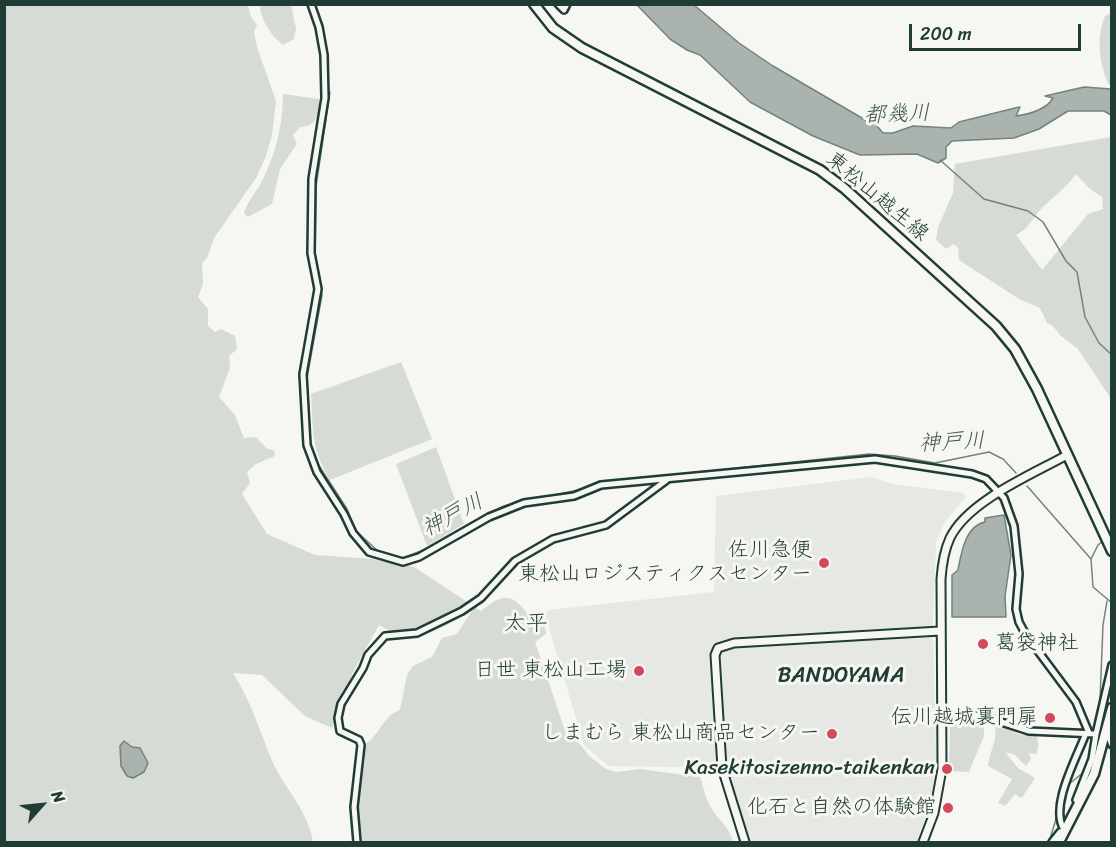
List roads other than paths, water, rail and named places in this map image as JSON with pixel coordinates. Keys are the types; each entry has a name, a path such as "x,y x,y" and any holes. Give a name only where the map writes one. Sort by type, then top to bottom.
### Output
{"main road":[{"name":"東松山越生線","path":"534,4 549,25 575,44 656,88 800,158 844,188 1004,336 1024,363 1112,551"},
{"path":"1059,843 1094,774 1112,708"}],"street":[{"path":"311,4 319,27 324,55 325,98 312,179 311,254 318,290 303,374 307,445 317,472 357,539 377,556 404,562 420,557 489,517 524,503 574,496 601,485 875,459 972,474 991,482 1010,509 1019,574 1016,609 1019,622 1026,635 1076,702 1087,733 1063,791 1060,819 1067,828"},
{"path":"558,4 564,10 567,4"},
{"path":"923,843 939,791 942,769 941,579 949,539 967,515 1067,454"},
{"path":"357,843 354,807 362,745 356,738 340,731 338,710 368,655 380,640 391,634 417,633 462,611 481,598 515,561 553,540 606,525 669,478"},
{"path":"745,843 723,768 715,655 718,648 734,643 940,631"},
{"path":"1052,843 1060,832 1067,828 1071,810 1092,759 1112,665"},
{"path":"941,716 983,715 1029,731 1096,734"},
{"path":"1107,732 1112,745"}],"waterway":[{"name":"神戸川","path":"330,92 316,187 315,254 322,295 307,378 311,449 316,461 347,509 356,531 379,552"},
{"path":"940,160 984,199 1028,211 1043,222 1066,261 1077,272 1085,317 1099,343 1112,355"},
{"name":"神戸川","path":"606,482 869,454 935,463 989,452 1003,459 1016,473"},
{"name":"神戸川","path":"1027,486 1091,559 1093,587 1112,603"},
{"name":"神戸川","path":"400,559 426,549 504,506 587,488"},
{"path":"1091,559 1098,545 1103,541"},
{"path":"1094,731 1100,700 1103,625 1107,601"},
{"path":"1088,761 1091,751"},
{"path":"1068,785 1085,771"},
{"path":"1049,842 1057,816"}],"place":[{"name":"佐川急便 東松山ロジスティクスセンター","path":"824,563"},
{"name":"葛袋神社","path":"983,644"},
{"name":"日世 東松山工場","path":"639,671"},
{"name":"伝川越城裏門扉","path":"1050,718"},
{"name":"しまむら 東松山商品センター","path":"832,734"},
{"name":"Kasekitosizenno-taikenkan","path":"947,769"},
{"name":"化石と自然の体験館","path":"948,808"}],"district":[{"name":"太平","path":"526,624"},
{"name":"BANDOYAMA","path":"841,676"}],"water label":[{"name":"都幾川","path":"897,115"}]}
